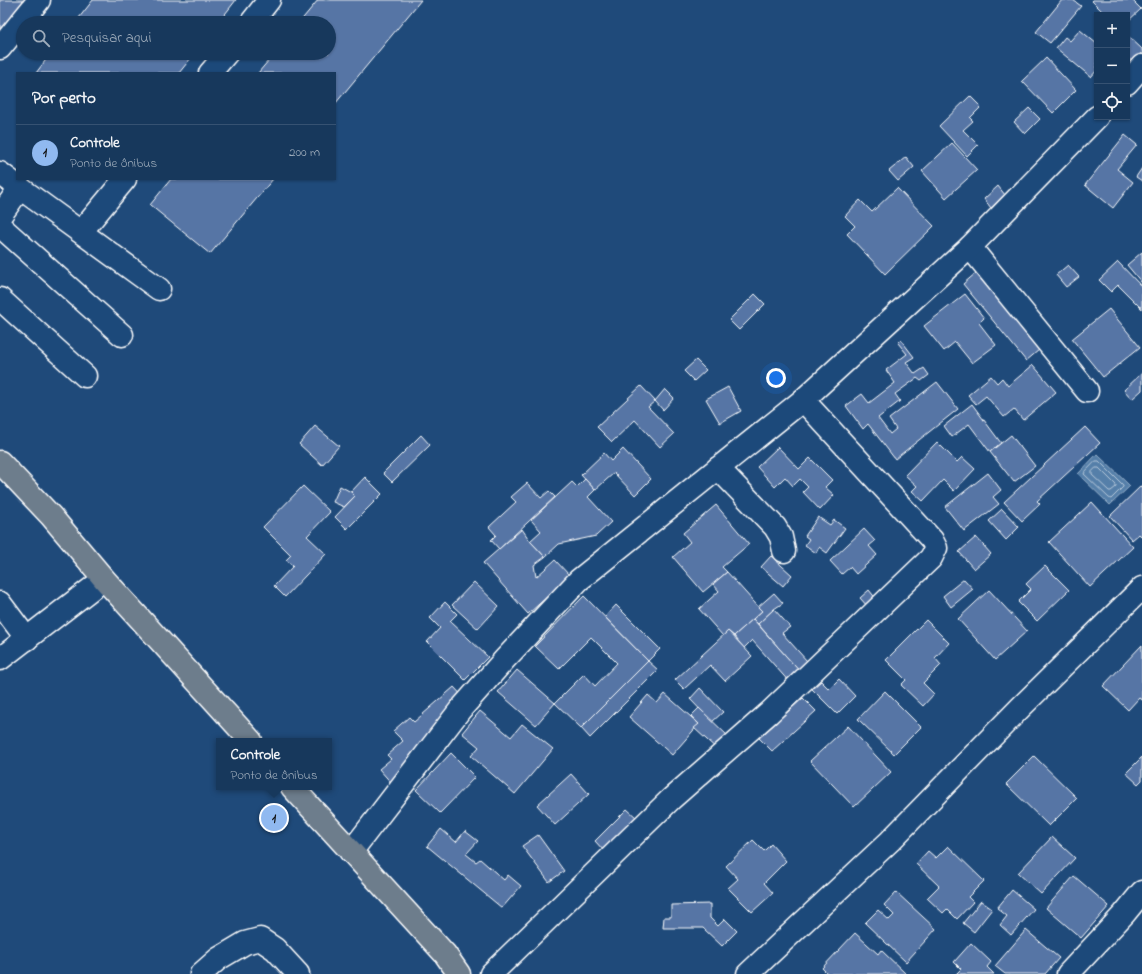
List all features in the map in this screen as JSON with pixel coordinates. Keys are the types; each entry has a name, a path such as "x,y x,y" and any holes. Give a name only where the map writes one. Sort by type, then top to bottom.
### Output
{"highway":[{"path":"0,462 51,516 104,580 247,738"},
{"path":"295,790 445,954 459,974"},
{"path":"445,954 471,974"}],"street":[{"path":"26,16 39,0"},
{"path":"257,16 270,0"},
{"path":"0,48 16,28"},
{"path":"211,72 221,60"},
{"path":"1130,80 1142,66"},
{"path":"351,852 460,710 505,659 579,580 803,400 970,247 1094,120"},
{"path":"0,174 159,289"},
{"path":"81,232 123,180"},
{"path":"0,216 20,188"},
{"path":"0,226 122,334"},
{"path":"970,247 1087,391"},
{"path":"0,300 85,376"},
{"path":"491,974 671,799 769,713 931,558 936,548 932,540 803,400"},
{"path":"718,468 776,527 781,537 784,551"},
{"path":"0,660 104,580"},
{"path":"748,974 890,841 1142,588"},
{"path":"0,603 27,639"},
{"path":"1068,974 1124,914 1142,892"},
{"path":"201,974 218,959 244,943 260,939 275,949 298,974"}],"water":[{"path":"1097,454 1130,486 1110,505 1078,474"}],"building":[{"path":"0,0 32,0 19,16 16,16 16,20 0,39"},
{"path":"93,0 236,0 223,16 80,16"},
{"path":"318,0 421,0 336,103 336,72 259,72 269,60 336,60 336,16 305,16"},
{"path":"1062,0 1073,0 1081,6 1050,43 1036,32"},
{"path":"1132,0 1141,9 1130,19 1130,12 1103,12 1092,1"},
{"path":"1080,30 1094,42 1094,74 1091,77 1056,48 1065,37 1070,41"},
{"path":"1130,38 1142,49 1142,56 1135,64 1130,60"},
{"path":"1046,58 1076,90 1053,113 1022,81"},
{"path":"46,60 189,60 180,72 37,72"},
{"path":"970,96 981,107 970,118 973,121 963,130 978,145 967,156 939,126"},
{"path":"1029,108 1040,119 1025,134 1014,122"},
{"path":"1125,135 1137,145 1117,169 1133,182 1113,208 1085,185"},
{"path":"952,143 977,170 946,198 922,171"},
{"path":"906,157 914,167 898,181 889,171"},
{"path":"1142,168 1142,181 1136,177"},
{"path":"170,180 272,180 210,254 150,205"},
{"path":"998,186 1005,195 991,208 984,199"},
{"path":"897,188 934,226 885,274 847,234 855,226 845,216 860,200 872,212"},
{"path":"1142,252 1142,283 1127,265"},
{"path":"1118,262 1142,287 1142,309 1118,285 1111,292 1099,280"},
{"path":"1068,265 1079,277 1066,287 1056,275"},
{"path":"976,273 1039,350 1026,361 963,284"},
{"path":"755,294 765,304 739,330 729,320"},
{"path":"965,294 984,318 979,323 996,345 972,363 955,342 944,351 924,326"},
{"path":"1109,309 1140,347 1103,377 1072,339"},
{"path":"901,340 914,357 906,362 915,374 924,368 929,375 921,381 917,378 895,394 900,401 878,418 890,434 896,429 889,419 937,382 958,409 895,459 868,424 863,429 846,406 862,394 869,403 895,383 886,370 907,354 898,343"},
{"path":"696,360 706,370 694,381 684,371"},
{"path":"1033,365 1056,392 1023,420 1014,409 1004,417 986,396 976,404 968,395 991,376 997,383 1002,378 1008,386"},
{"path":"1142,373 1142,390 1132,399 1124,390"},
{"path":"641,386 655,401 648,407 674,434 660,447 635,420 612,442 597,427"},
{"path":"728,387 741,411 720,423 706,399"},
{"path":"665,389 674,398 663,410 655,401"},
{"path":"972,404 1001,443 990,452 969,424 952,437 944,426"},
{"path":"315,426 339,446 322,465 299,444"},
{"path":"1085,427 1100,443 1037,501 1040,504 1022,521 1004,502"},
{"path":"421,435 430,445 392,482 383,473"},
{"path":"1011,435 1035,466 1014,482 990,452"},
{"path":"937,442 957,462 962,457 975,469 954,491 943,480 923,501 912,491 917,486 905,475"},
{"path":"778,447 799,469 810,458 832,480 825,487 834,495 820,510 803,492 808,487 800,479 793,486 785,477 775,487 757,467"},
{"path":"623,449 651,479 635,495 614,473 595,490 581,475 604,453 611,461"},
{"path":"988,473 1001,490 993,497 999,504 964,531 945,507"},
{"path":"365,477 382,494 347,529 335,517 355,496 351,492"},
{"path":"585,479 595,490 588,497 611,522 596,536 559,544 545,557 530,541 541,531 531,520 572,482 577,487"},
{"path":"527,483 541,498 549,491 555,497 499,549 491,540 496,535 489,527 516,502 511,497"},
{"path":"1142,485 1142,537 1139,534 1132,540 1110,516"},
{"path":"303,486 330,512 307,536 326,554 285,597 274,586 293,566 286,560 291,555 263,527"},
{"path":"340,486 355,496 344,507 333,502"},
{"path":"1092,502 1133,547 1090,587 1049,542"},
{"path":"716,505 749,544 722,567 727,572 703,592 673,557 690,542 683,533"},
{"path":"1002,509 1019,527 1006,540 989,521"},
{"path":"818,517 830,525 834,520 845,528 827,553 819,547 816,553 805,545 809,539 805,536"},
{"path":"522,529 530,541 545,557 534,565 536,577 555,560 570,576 528,614 483,563"},
{"path":"864,529 875,541 869,546 877,555 856,574 850,567 842,574 830,561"},
{"path":"976,537 991,554 974,569 959,552"},
{"path":"771,556 792,575 783,586 761,567"},
{"path":"1045,566 1069,590 1037,621 1018,602 1031,589 1026,584"},
{"path":"727,572 762,611 734,636 728,631 723,636 699,609 719,591 713,584"},
{"path":"964,579 973,589 951,607 943,596"},
{"path":"474,582 499,606 478,629 452,605"},
{"path":"869,590 877,600 868,607 860,598"},
{"path":"989,590 1027,631 995,660 958,619"},
{"path":"774,593 783,603 758,624 753,619 762,611 758,607"},
{"path":"584,596 648,661 581,728 555,703 584,674 595,686 617,663 591,637 559,669 535,646"},
{"path":"445,602 457,614 450,621 488,657 465,680 427,642 440,628 430,618"},
{"path":"616,605 660,649 648,661 605,617"},
{"path":"774,609 790,627 782,633 807,661 798,670 758,624"},
{"path":"753,619 802,674 791,684 752,640 744,648 734,636"},
{"path":"926,620 949,643 935,658 941,665 923,683 934,694 923,706 901,685 906,680 886,660"},
{"path":"728,631 752,656 725,681 710,665 684,689 675,680"},
{"path":"1142,645 1142,700 1139,698 1128,710 1103,686"},
{"path":"648,661 658,670 590,738 581,728"},
{"path":"517,670 555,703 536,725 498,692"},
{"path":"839,679 855,696 837,714 812,689 821,681 829,689"},
{"path":"454,687 466,700 431,741 400,769 406,776 394,786 379,769 391,759 387,755 403,741 393,731 409,717 414,722"},
{"path":"700,688 723,712 712,722 690,699"},
{"path":"885,691 921,727 894,754 858,719"},
{"path":"665,694 699,724 672,755 629,717 648,695 657,703"},
{"path":"803,698 816,711 772,751 759,738"},
{"path":"699,708 731,739 719,751 694,728 699,724 691,716"},
{"path":"480,711 511,737 522,724 553,749 515,794 471,756 479,747 462,733"},
{"path":"848,726 891,772 854,807 810,761"},
{"path":"451,753 475,777 440,813 416,790"},
{"path":"1034,756 1077,798 1049,826 1006,784"},
{"path":"1142,757 1142,780 1138,784 1126,773"},
{"path":"571,774 589,794 555,825 537,805"},
{"path":"627,809 637,818 604,851 595,841"},
{"path":"441,829 456,842 465,831 478,841 466,854 476,862 480,859 504,880 508,875 521,886 502,908 427,846"},
{"path":"538,835 564,871 549,882 522,846"},
{"path":"1052,837 1075,858 1041,894 1018,873"},
{"path":"753,840 764,851 771,844 786,861 764,883 773,893 752,912 728,888 738,879 726,866"},
{"path":"948,846 984,881 968,897 973,902 957,919 947,909 943,913 927,898 939,886 916,864 928,851 936,858"},
{"path":"1074,876 1109,906 1081,938 1046,908"},
{"path":"1012,890 1034,909 1011,935 1000,925 1007,916 997,908"},
{"path":"896,892 936,929 906,962 865,923 878,910 889,920 894,915 884,905"},
{"path":"981,901 992,909 974,932 963,923"},
{"path":"710,904 710,918 718,926 725,919 737,931 722,946 703,928 663,928 664,917 671,917 671,905"},
{"path":"1026,930 1059,958 1045,974 1005,974 995,966"},
{"path":"855,933 878,954 881,950 906,974 828,974 822,968"},
{"path":"971,943 991,962 987,967 994,974 956,974 961,969 954,962"}],"place":[{"name":"Controle","path":"274,818"}]}
